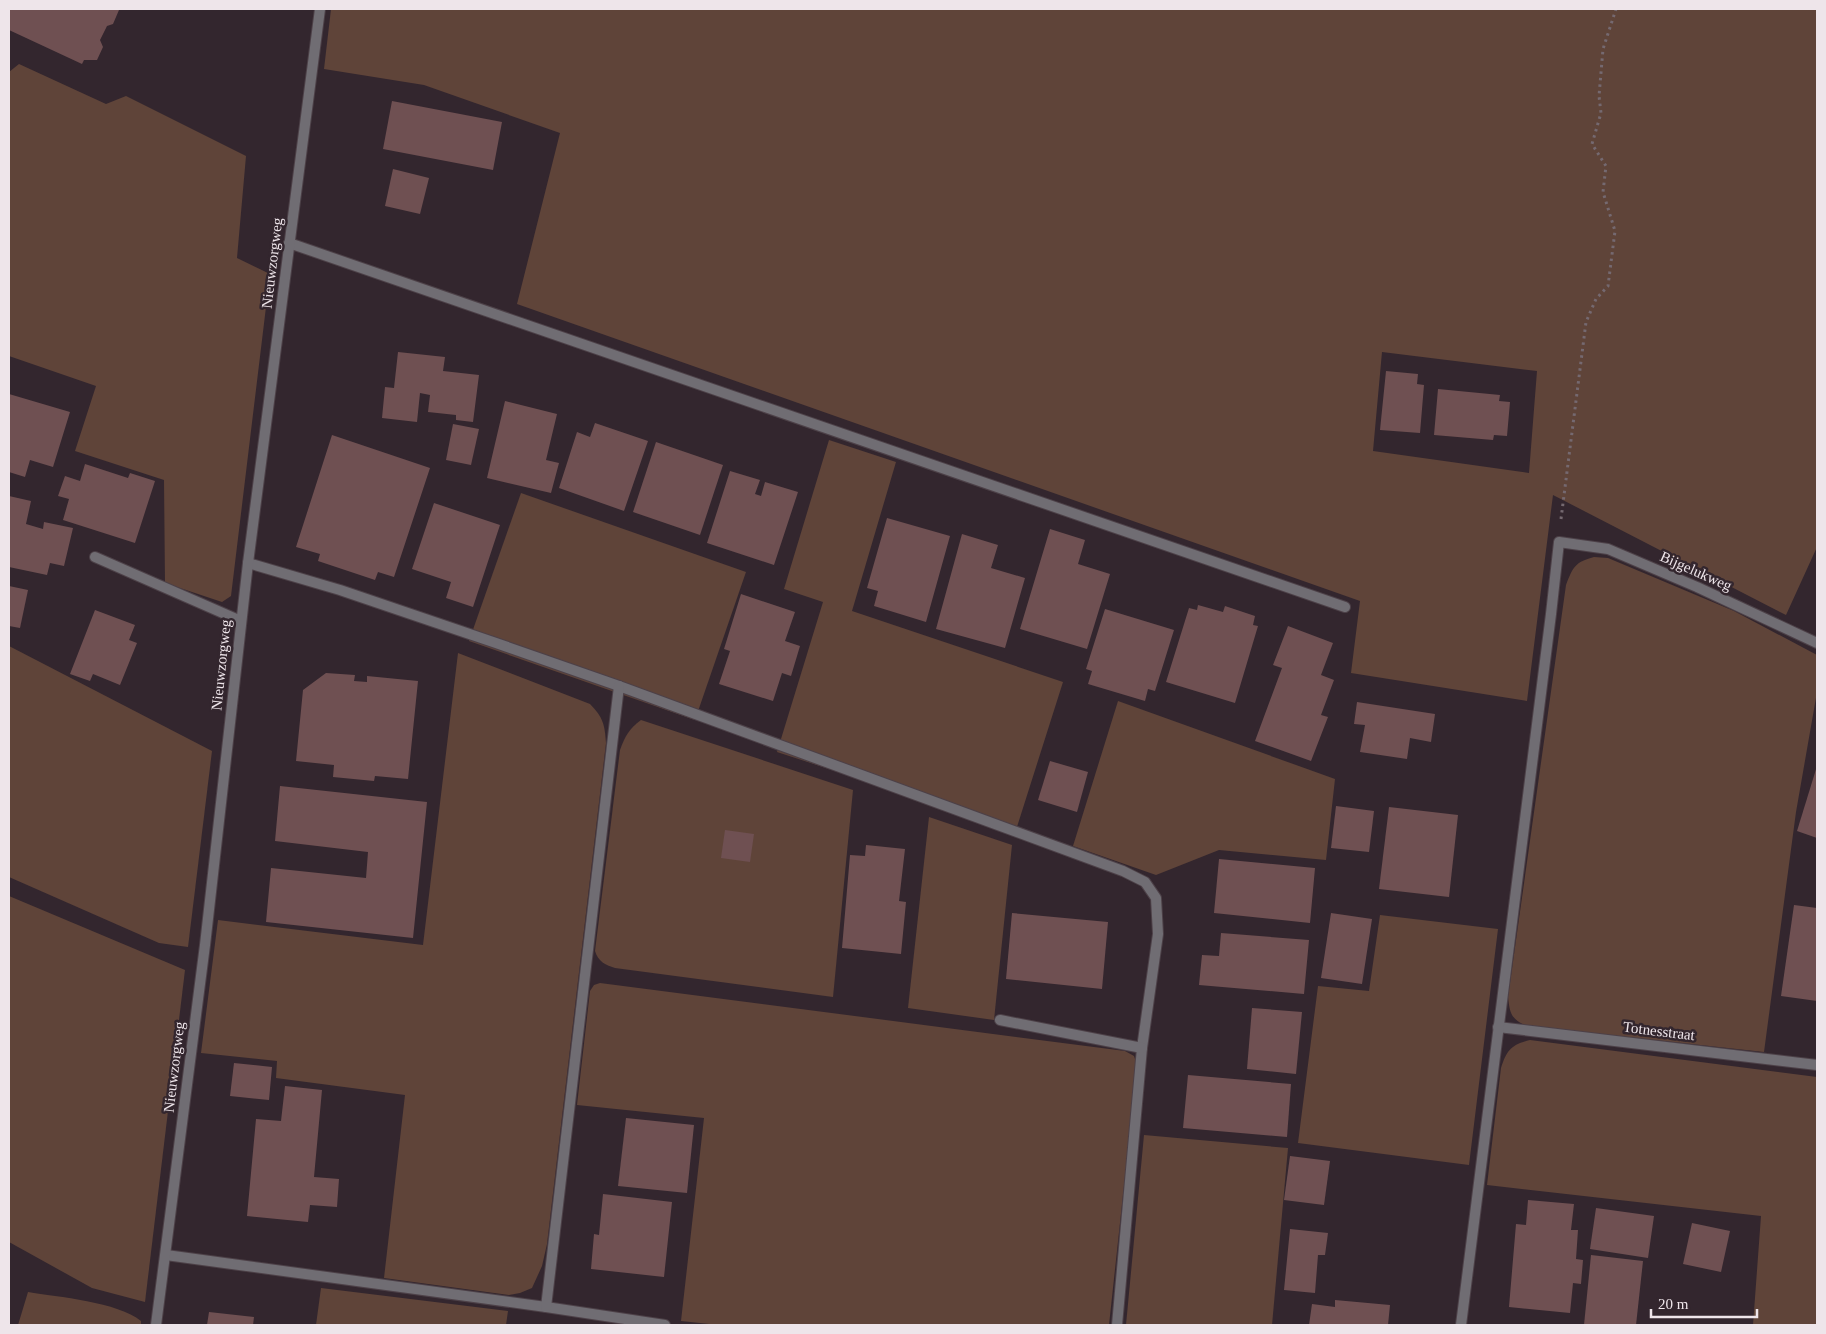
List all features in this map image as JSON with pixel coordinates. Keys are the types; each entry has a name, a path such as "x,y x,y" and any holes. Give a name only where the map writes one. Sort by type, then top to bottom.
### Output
{"street":[{"name":"Nieuwzorgweg","path":"156,1325 205,945 248,563 320,9"},
{"path":"289,243 1345,607"},
{"path":"1460,1325 1559,542"},
{"name":"Bijgelukweg","path":"1559,542 1608,549 1697,587 1817,643"},
{"path":"95,557 241,621"},
{"path":"248,563 340,590 619,686 1123,871 1145,882 1156,898 1158,934 1142,1048 1117,1325"},
{"path":"546,1307 619,686"},
{"path":"1000,1020 1142,1048"},
{"name":"Totnesstraat","path":"1498,1027 1817,1065"},
{"path":"166,1256 546,1307 665,1325"}],"path":[{"path":"1559,542 1586,322 1596,299 1608,286 1615,231 1603,192 1606,166 1592,144 1601,113 1598,96 1603,49 1616,9"}],"shaded area":[{"path":"331,9 1817,9 1817,547 1786,615 1553,495 1527,701 1351,673 1360,601 517,304 560,133 424,85 324,69","holes":["1382,352 1537,371 1529,473 1373,451"]},
{"path":"19,64 106,104 126,96 246,156 237,258 270,274 231,596 222,602 165,583 164,480 75,451 96,386 9,356 9,72"},
{"path":"829,440 896,462 852,611 1063,682 1016,830 777,752 823,602 784,589"},
{"path":"521,493 746,572 695,720 469,641"},
{"path":"1594,557 1608,558 1734,611 1817,655 1817,692 1796,812 1764,1052 1527,1026 1512,1015 1508,997 1566,585 1579,563"},
{"path":"9,646 212,751 188,947 159,943 9,877"},
{"path":"458,653 590,704 601,717 606,737 547,1244 542,1266 532,1288 509,1295 384,1278 405,1095 276,1078 277,1061 201,1053 218,920 423,945"},
{"path":"1118,701 1335,779 1326,860 1219,850 1156,875 1073,846"},
{"path":"641,720 853,790 833,997 615,968 600,960 595,951 620,750 628,733"},
{"path":"929,817 1012,845 994,1020 908,1008"},
{"path":"9,896 185,970 145,1302 92,1288 9,1242"},
{"path":"1380,915 1498,929 1469,1165 1298,1143 1318,986 1369,991"},
{"path":"600,983 1125,1051 1134,1056 1137,1065 1109,1325 719,1325 681,1321 704,1118 577,1105 590,991 594,985"},
{"path":"1530,1040 1817,1077 1817,1325 1753,1325 1761,1216 1487,1185 1501,1068 1505,1057 1514,1046"},
{"path":"1144,1135 1288,1148 1272,1325 1126,1325"},
{"path":"321,1288 508,1311 506,1325 316,1325"},
{"path":"28,1292 71,1298 118,1309 141,1321 141,1325 18,1325"}],"building":[{"path":"9,9 119,10 113,24 107,26 100,40 103,47 97,60 84,60 82,64 9,30"},
{"path":"392,101 502,122 493,170 383,149"},
{"path":"393,169 429,178 420,214 385,206"},
{"path":"398,352 445,357 443,371 479,375 473,422 456,420 456,415 428,412 430,395 420,393 417,422 382,418 385,387 394,388"},
{"path":"1386,371 1418,374 1417,384 1424,385 1420,433 1380,430"},
{"path":"1438,389 1500,395 1499,401 1510,402 1507,436 1494,435 1493,440 1434,435"},
{"path":"9,394 70,412 53,467 30,460 25,477 9,472"},
{"path":"505,401 557,414 546,460 559,463 551,493 487,478"},
{"path":"595,423 648,441 624,511 559,488 577,432 590,437"},
{"path":"453,424 479,429 471,465 446,460"},
{"path":"332,435 430,468 394,577 378,572 375,580 318,561 320,554 296,547"},
{"path":"656,442 723,465 700,535 633,512"},
{"path":"85,464 128,478 130,473 155,481 135,543 63,520 69,499 58,496 65,476 80,481"},
{"path":"730,471 760,480 755,494 761,496 765,482 798,492 774,565 707,543"},
{"path":"9,496 31,501 26,524 43,529 44,522 73,528 64,566 50,563 47,575 9,567"},
{"path":"434,503 500,525 473,607 446,598 451,582 412,569"},
{"path":"887,518 950,536 926,622 874,606 878,591 867,588"},
{"path":"1050,529 1085,540 1078,564 1110,574 1087,649 1020,629"},
{"path":"962,534 998,545 991,568 1025,578 1005,648 936,629"},
{"path":"9,586 28,590 20,628 9,626"},
{"path":"741,594 795,612 785,641 800,646 791,676 782,673 773,701 719,684 730,651 724,649"},
{"path":"1198,605 1223,612 1225,606 1255,616 1253,625 1258,626 1235,703 1166,682 1189,608 1197,610"},
{"path":"1105,609 1174,630 1155,691 1148,689 1145,701 1088,684 1092,671 1086,669"},
{"path":"95,610 135,625 129,640 137,643 120,685 93,674 90,681 70,674"},
{"path":"1288,626 1333,643 1321,675 1334,680 1321,715 1328,717 1311,761 1255,741 1282,668 1273,665"},
{"path":"326,673 355,675 354,681 367,682 367,676 418,681 408,779 375,776 374,781 333,777 334,765 296,761 303,690"},
{"path":"1357,702 1435,714 1431,742 1410,738 1407,759 1360,752 1365,725 1354,724"},
{"path":"1050,761 1088,772 1077,812 1038,800"},
{"path":"1817,766 1817,838 1797,831"},
{"path":"280,786 427,802 413,938 266,922 271,868 366,878 368,852 275,841"},
{"path":"1336,806 1374,811 1369,852 1331,848"},
{"path":"1389,807 1458,815 1449,897 1379,889"},
{"path":"725,830 754,834 750,862 721,858"},
{"path":"866,845 905,849 899,901 906,902 901,954 842,948 850,855 865,856"},
{"path":"1219,859 1315,868 1310,923 1214,913"},
{"path":"1794,905 1817,908 1817,1001 1781,996"},
{"path":"1012,913 1108,922 1102,989 1006,979"},
{"path":"1331,913 1372,919 1362,984 1321,978"},
{"path":"1221,933 1309,940 1304,994 1199,985 1202,955 1219,956"},
{"path":"1252,1008 1302,1012 1296,1074 1247,1069"},
{"path":"234,1063 272,1067 269,1100 230,1096"},
{"path":"1188,1075 1291,1084 1287,1137 1183,1128"},
{"path":"285,1086 322,1090 314,1177 339,1179 337,1207 310,1205 308,1222 247,1216 256,1119 281,1121"},
{"path":"626,1118 694,1125 687,1193 618,1186"},
{"path":"1290,1156 1330,1161 1324,1205 1284,1200"},
{"path":"603,1194 672,1202 664,1277 591,1269 594,1234 599,1235"},
{"path":"1528,1200 1574,1204 1571,1230 1578,1230 1576,1259 1583,1260 1581,1284 1573,1283 1570,1313 1509,1307 1516,1224 1526,1225"},
{"path":"1596,1208 1654,1216 1648,1258 1590,1249"},
{"path":"1692,1223 1730,1231 1721,1272 1683,1264"},
{"path":"1290,1229 1328,1233 1325,1255 1318,1255 1315,1293 1284,1290"},
{"path":"1591,1255 1643,1261 1636,1325 1584,1325"},
{"path":"1335,1300 1390,1305 1388,1325 1309,1325 1312,1304 1335,1307"},
{"path":"209,1312 254,1317 253,1325 207,1325"}]}
